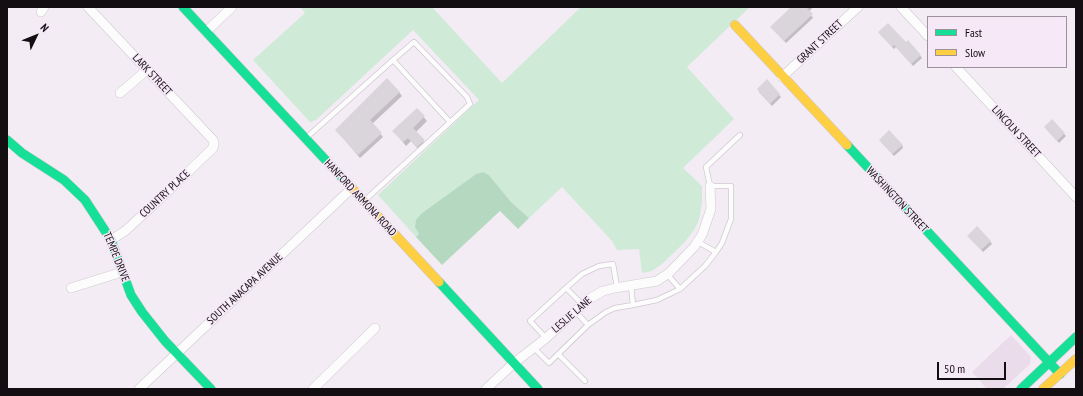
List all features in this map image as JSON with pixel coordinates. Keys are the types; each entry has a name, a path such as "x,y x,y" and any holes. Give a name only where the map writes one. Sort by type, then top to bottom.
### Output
{"street":[{"name":"LARK STREET","path":"88,7 213,140 214,143"},
{"name":"HANFORD ARMONA ROAD","path":"183,7 538,389"},
{"path":"206,32 232,7"},
{"name":"GRANT STREET","path":"782,77 858,7"},
{"path":"901,7 927,35"},
{"name":"WASHINGTON STREET","path":"735,25 1060,374"},
{"name":"LINCOLN STREET","path":"957,68 1076,197"},
{"path":"120,93 147,70"},
{"name":"TEMPE DRIVE","path":"7,140 22,153 64,180 77,191 100,221 111,240 131,295 142,312 177,353 211,389"},
{"name":"COUNTRY PLACE","path":"111,240 125,231 160,200 213,148 214,143"},
{"name":"LESLIE LANE","path":"486,389 514,363 546,338 578,308 603,291 617,287 657,281 667,274 698,242 711,209 710,186"},
{"name":"SOUTH ANACAPA AVENUE","path":"139,389 351,189"},
{"path":"71,288 122,272"},
{"path":"313,389 375,328"},
{"path":"1021,389 1076,337"},
{"path":"1043,389 1076,359"}],"lane":[{"path":"305,139 414,42 462,91 469,100 470,104 363,202"},
{"path":"393,60 450,122"},
{"path":"534,348 549,363 588,325 611,310 658,300 680,289 705,266 722,243 730,219 731,186 710,186 706,167 740,135"},
{"path":"698,242 716,252"},
{"path":"546,338 530,321 582,274 599,266 613,264 617,287"},
{"path":"667,274 680,289"},
{"path":"631,285 633,305"},
{"path":"566,288 588,325"},
{"path":"558,354 585,381"}],"shaded area":[{"path":"1011,335 1031,357 1030,364 1003,389 987,389 972,372"}],"green space":[{"path":"300,7 432,7 502,83 581,7 750,7 687,67 734,119 683,168 702,186 702,203 699,220 694,230 685,242 662,264 652,271 642,273 639,249 617,250 612,241 562,187 529,218 511,202 489,175 483,172 476,174 422,213 419,234 416,237 378,195 479,100 413,30 316,120 310,122 253,60 305,13"},
{"path":"483,172 489,175 511,202 529,218 518,229 500,211 442,265 416,237 419,234 415,227 416,220 422,213 476,174"}],"building":[{"path":"791,7 806,7 813,14 784,41 770,27"},
{"path":"888,23 906,42 908,40 921,55 911,64 894,45 892,47 878,32"},
{"path":"387,78 400,92 370,120 382,133 358,155 335,130"},
{"path":"767,79 780,94 770,104 757,89"},
{"path":"417,108 425,116 413,128 425,140 417,147 408,138 403,142 392,131"},
{"path":"1052,119 1065,133 1057,141 1044,127"},
{"path":"889,130 903,145 892,154 879,140"},
{"path":"977,226 991,241 981,250 967,236"}],"traffic: fast":[{"path":"183,7 348,184"},
{"path":"7,140 22,153 64,180 85,200 111,240 131,295 142,312 165,341 211,389"},
{"path":"847,145 1060,374"},
{"path":"439,282 538,389"},
{"path":"1021,389 1076,337"}],"traffic: slow":[{"path":"735,25 847,145"},
{"path":"348,184 439,282"},
{"path":"1043,389 1076,359"}]}
